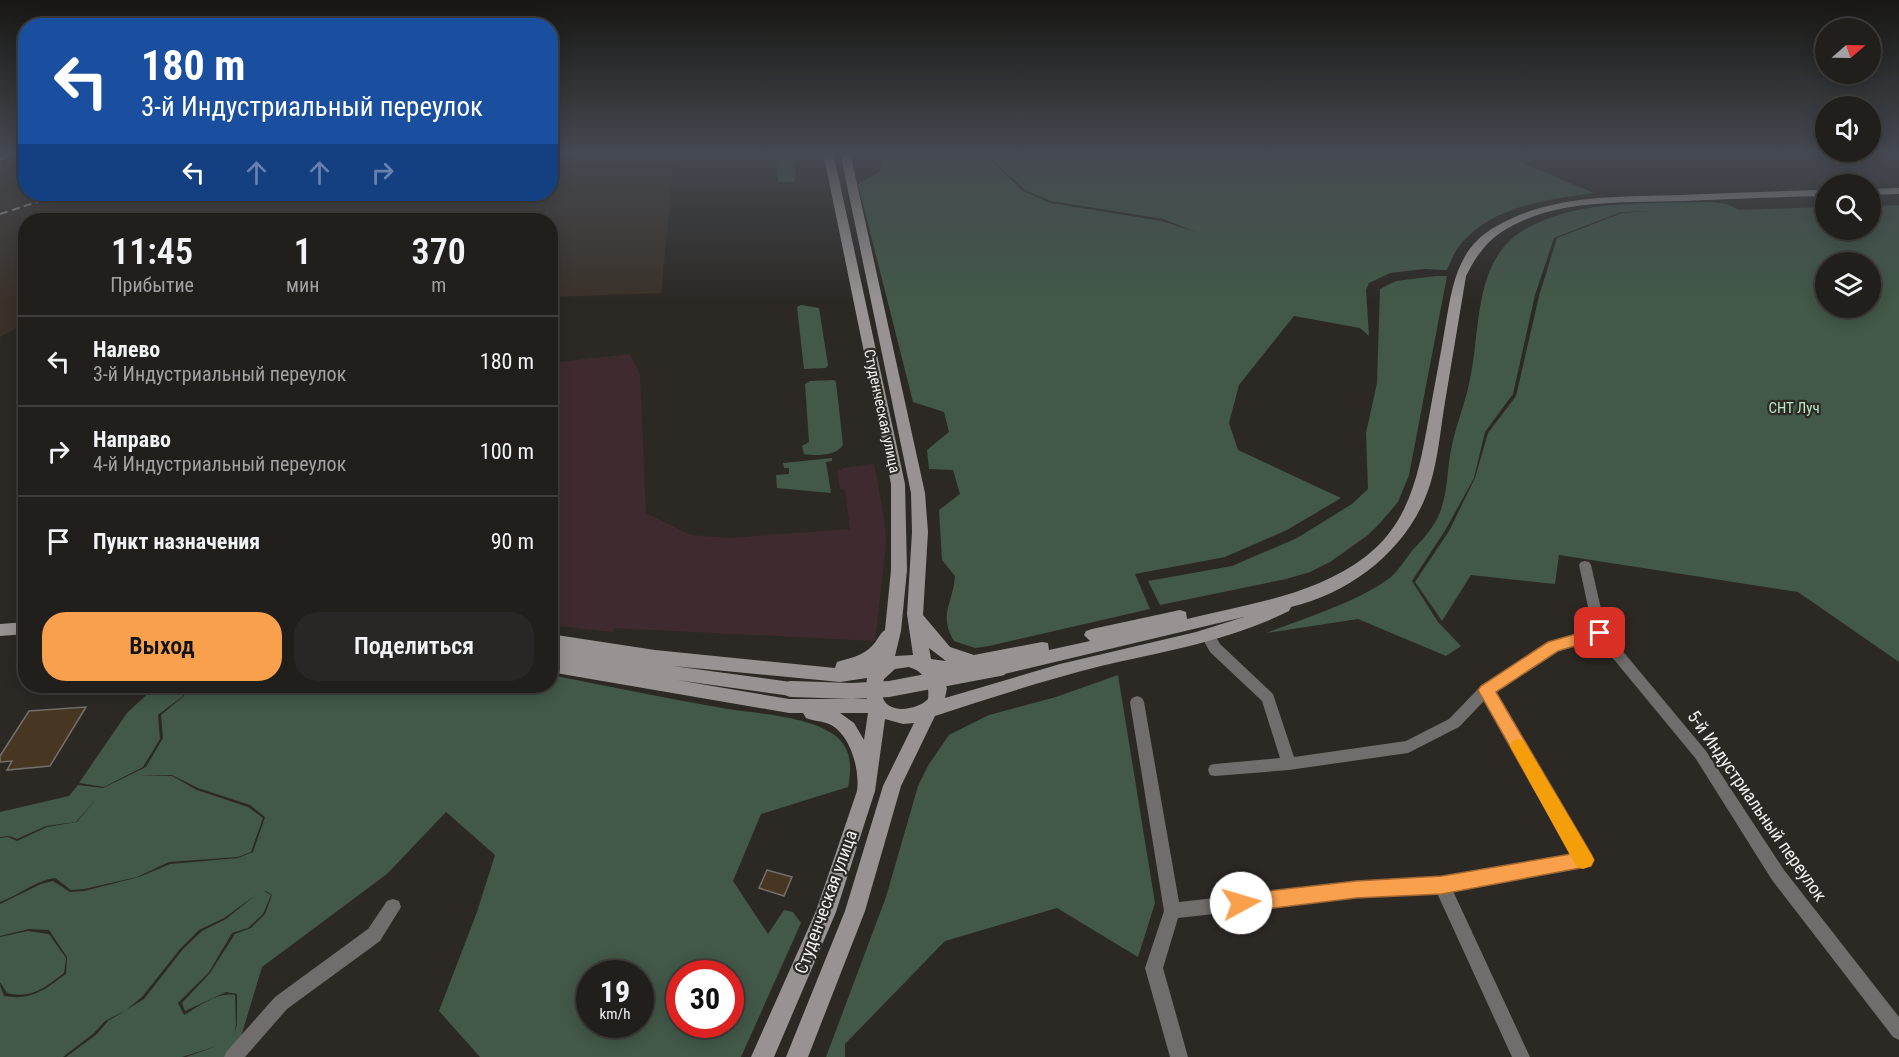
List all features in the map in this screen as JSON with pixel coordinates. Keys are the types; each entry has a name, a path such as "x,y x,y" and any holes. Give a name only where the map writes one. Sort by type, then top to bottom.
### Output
{"main road":[{"name":"Студенческая улица","path":"838,201 898,484 898,570 894,613 890,649 880,670"},
{"name":"Студенческая улица","path":"856,201 918,493 920,532 915,614 923,664"},
{"path":"790,698 883,689 961,677 1298,598 1328,587 1380,551 1403,527 1416,504 1426,474 1460,276 1471,255 1496,231 1532,214 1566,206 1619,201"},
{"path":"899,532 920,532"},
{"path":"880,670 874,681 874,696 878,706 890,715 899,717 929,711 1100,659 1257,622 1298,598"},
{"path":"558,641 655,657 840,675 880,670 897,662 909,660 942,668 1153,620 1298,598"},
{"path":"763,669 833,669 855,665 873,656 883,647 894,613"},
{"path":"915,614 939,651 954,658 978,661"},
{"path":"0,630 18,629"},
{"path":"558,654 721,680 790,698 836,719 857,741 863,760 866,791"},
{"path":"923,664 938,687 935,702 929,711"},
{"path":"558,666 790,698 878,706"},
{"name":"Студенческая улица","path":"762,1057 826,912 866,791 878,706"},
{"name":"Студенческая улица","path":"797,1057 855,911 892,786 929,711"}],"street":[{"name":"5-й Индустриальный переулок","path":"1585,565 1600,633 1701,755 1778,875 1899,1031"},
{"path":"1215,770 1289,764 1408,747 1454,723 1486,690 1553,646 1600,633"},
{"path":"1207,634 1215,648 1268,698 1289,764"},
{"path":"1172,910 1356,890 1442,885 1585,860 1486,690"},
{"path":"1137,702 1172,910 1154,968 1179,1057"},
{"path":"1442,885 1521,1057"},
{"path":"232,1057 281,1003 374,935 393,907"}],"shaded area":[{"path":"0,201 670,201 661,293 558,297 558,213 18,213 18,327 0,337"},
{"path":"630,354 640,375 646,513 691,535 729,538 850,529 845,489 840,489 837,470 874,464 885,523 886,545 875,641 614,628 612,632 558,626 558,362"}],"green space":[{"path":"862,201 1046,201 1162,221 1196,232 1163,219 1053,201 1542,201 1519,207 1485,223 1457,249 1447,270 1424,269 1390,273 1369,283 1366,290 1369,336 1360,328 1294,316 1239,385 1229,423 1238,450 1341,498 1287,530 1225,557 1135,574 1150,609 989,646 975,648 954,641 949,632 947,616 955,576 942,560 939,510 960,494 953,470 929,469 927,450 949,432 944,412 913,402"},
{"name":"СНТ Луч","path":"1712,202 1726,204 1739,210 1815,207 1815,240 1881,240 1881,206 1899,205 1899,662 1798,592 1559,555 1555,584 1471,575 1442,621 1415,582 1449,531 1475,478 1488,433 1516,396 1539,296 1557,238 1622,213 1654,211 1621,212 1554,238 1535,295 1513,394 1485,432 1474,478 1446,529 1412,581 1438,622 1461,646 1446,656 1358,619 1266,633 1331,609 1378,586 1396,572 1434,524 1442,505 1452,445 1468,387 1478,318 1487,277 1507,243 1524,230 1568,212 1640,203"},
{"path":"1447,276 1409,475 1398,502 1368,535 1330,562 1310,572 1160,605 1148,581 1232,566 1297,538 1352,504 1368,489 1366,433 1377,383 1380,289 1396,281"},
{"path":"801,305 819,308 828,365 826,368 804,369 797,307"},
{"path":"834,380 843,445 831,453 804,454 802,446 809,442 805,384 810,381"},
{"path":"832,458 832,461 826,462 831,493 777,488 776,475 789,474 789,468 784,468 783,463"},
{"path":"1118,675 1155,903 1138,957 1057,908 945,941 845,1044 845,1057 826,1057 886,897 918,786 929,764 949,735 989,715 1056,697"},
{"path":"558,676 794,719 833,734 847,751 850,765 848,787 761,814 733,881 768,934 784,910 793,912 801,923 741,1057 480,1057 439,1011 477,912 495,855 446,812 387,874 262,967 240,1040 227,1057 186,1057 217,1046 182,1057 66,1057 97,1034 108,1021 126,1010 105,1021 94,1033 63,1057 0,1057 0,985 4,996 23,997 38,992 66,974 67,957 49,930 29,929 0,936 0,904 41,884 53,881 70,892 84,891 139,877 170,864 238,858 253,852 265,817 250,805 198,788 172,775 139,775 172,776 197,790 248,807 263,818 251,852 238,857 169,862 137,877 84,889 71,890 55,878 40,882 0,902 0,838 8,837 17,841 47,827 77,822 97,798 76,822 46,826 17,839 9,836 0,837 0,812 69,796 78,785 103,788 146,767 163,738 161,715 184,696 183,693 558,693","holes":["264,891 272,895 265,914 251,928 235,934 210,973 182,1003 185,1011 226,992 237,994 237,1025 234,1035 235,995 215,998 184,1015 178,1003 209,972 232,933 248,928 263,914 271,895","257,894 226,919 202,931 183,949 144,999 126,1010 142,997 180,949 199,930 224,918"]},
{"path":"148,693 182,693 183,696 158,715 160,739 143,767 104,787 79,783 127,713"},
{"path":"28,931 49,934 66,958 64,973 37,991 24,995 7,993 0,982 0,937"}],"building":[{"path":"86,707 50,766 7,770 12,761 0,762 0,756 29,711"},
{"path":"767,870 792,877 784,896 759,888"}],"railway":[{"path":"0,214 39,201"}],"slow traffic":[{"path":"1518,746 1585,860 1583,861"}],"route":[{"path":"1241,903 1356,890 1442,885 1585,860 1486,690 1553,646 1600,633"}]}
